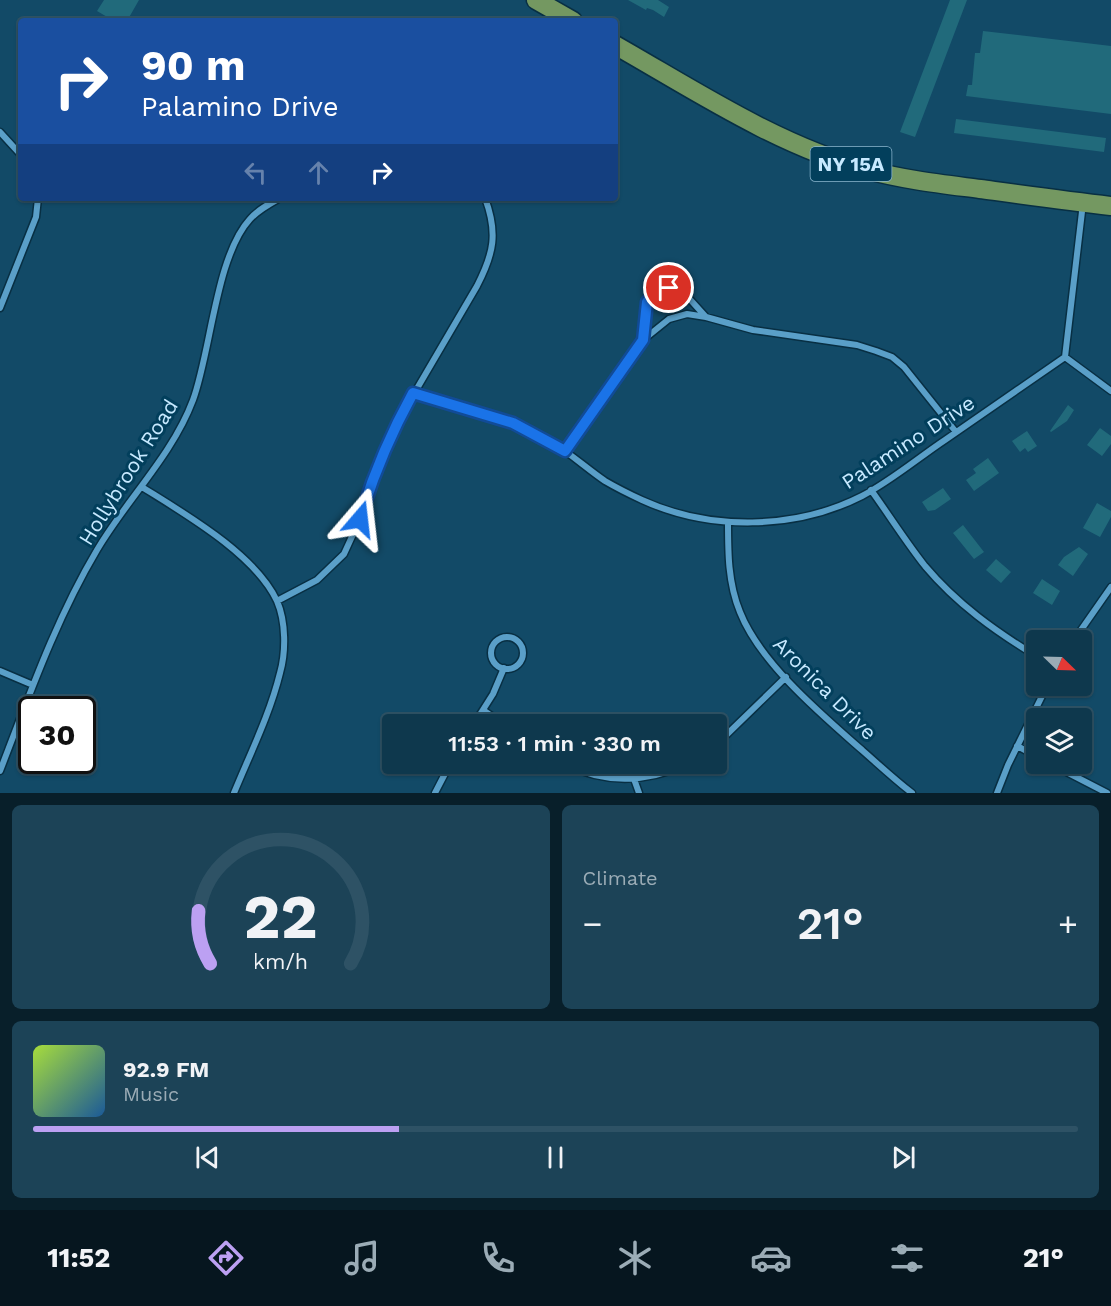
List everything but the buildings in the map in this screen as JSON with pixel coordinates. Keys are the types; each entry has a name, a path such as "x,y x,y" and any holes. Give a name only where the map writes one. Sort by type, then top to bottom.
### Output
{"main road":[{"path":"536,0 561,18"},
{"name":"NY 15A","path":"618,47 774,133 821,154 866,170 908,180 1111,206"}],"street":[{"path":"0,132 18,152"},
{"path":"0,308 36,217 38,201"},
{"name":"Hollybrook Road","path":"0,771 33,685 83,574 178,430 193,399 234,244 250,219 263,207 274,201"},
{"path":"277,602 317,580 344,554 398,421 489,263 494,239 493,224 486,201"},
{"path":"1083,203 1065,357 1111,391"},
{"path":"643,340 647,302 655,293 669,288 686,295 706,317"},
{"path":"565,451 643,340 669,320 687,314 753,330 857,345 892,357 916,381 956,432"},
{"name":"Palamino Drive","path":"413,393 513,423 565,451 605,480 643,500 691,517 728,522 764,521 822,512 871,490 1065,357"},
{"path":"142,487 197,521 243,559 264,581 277,602 283,623 281,672 273,698 234,793"},
{"path":"871,490 924,565 942,584 971,612 1026,650"},
{"name":"Aronica Drive","path":"728,522 729,566 738,607 755,639 786,678 834,725 912,793"},
{"path":"1081,630 1111,587"},
{"path":"509,637 518,641 523,655 514,667 504,668 495,663 491,652 499,639 509,637"},
{"path":"480,714 493,694 504,668"},
{"path":"0,671 33,685"},
{"path":"727,734 786,678"},
{"path":"997,793 1042,696"},
{"path":"483,710 489,714"},
{"path":"1017,746 1026,751"},
{"path":"435,793 445,774"},
{"path":"593,774 601,777 634,779 655,774"},
{"path":"1070,774 1107,793"},
{"path":"634,779 639,793"}],"route":[{"path":"360,519 371,483 413,393 513,423 565,451 643,340 647,302 655,293 669,288"}]}
